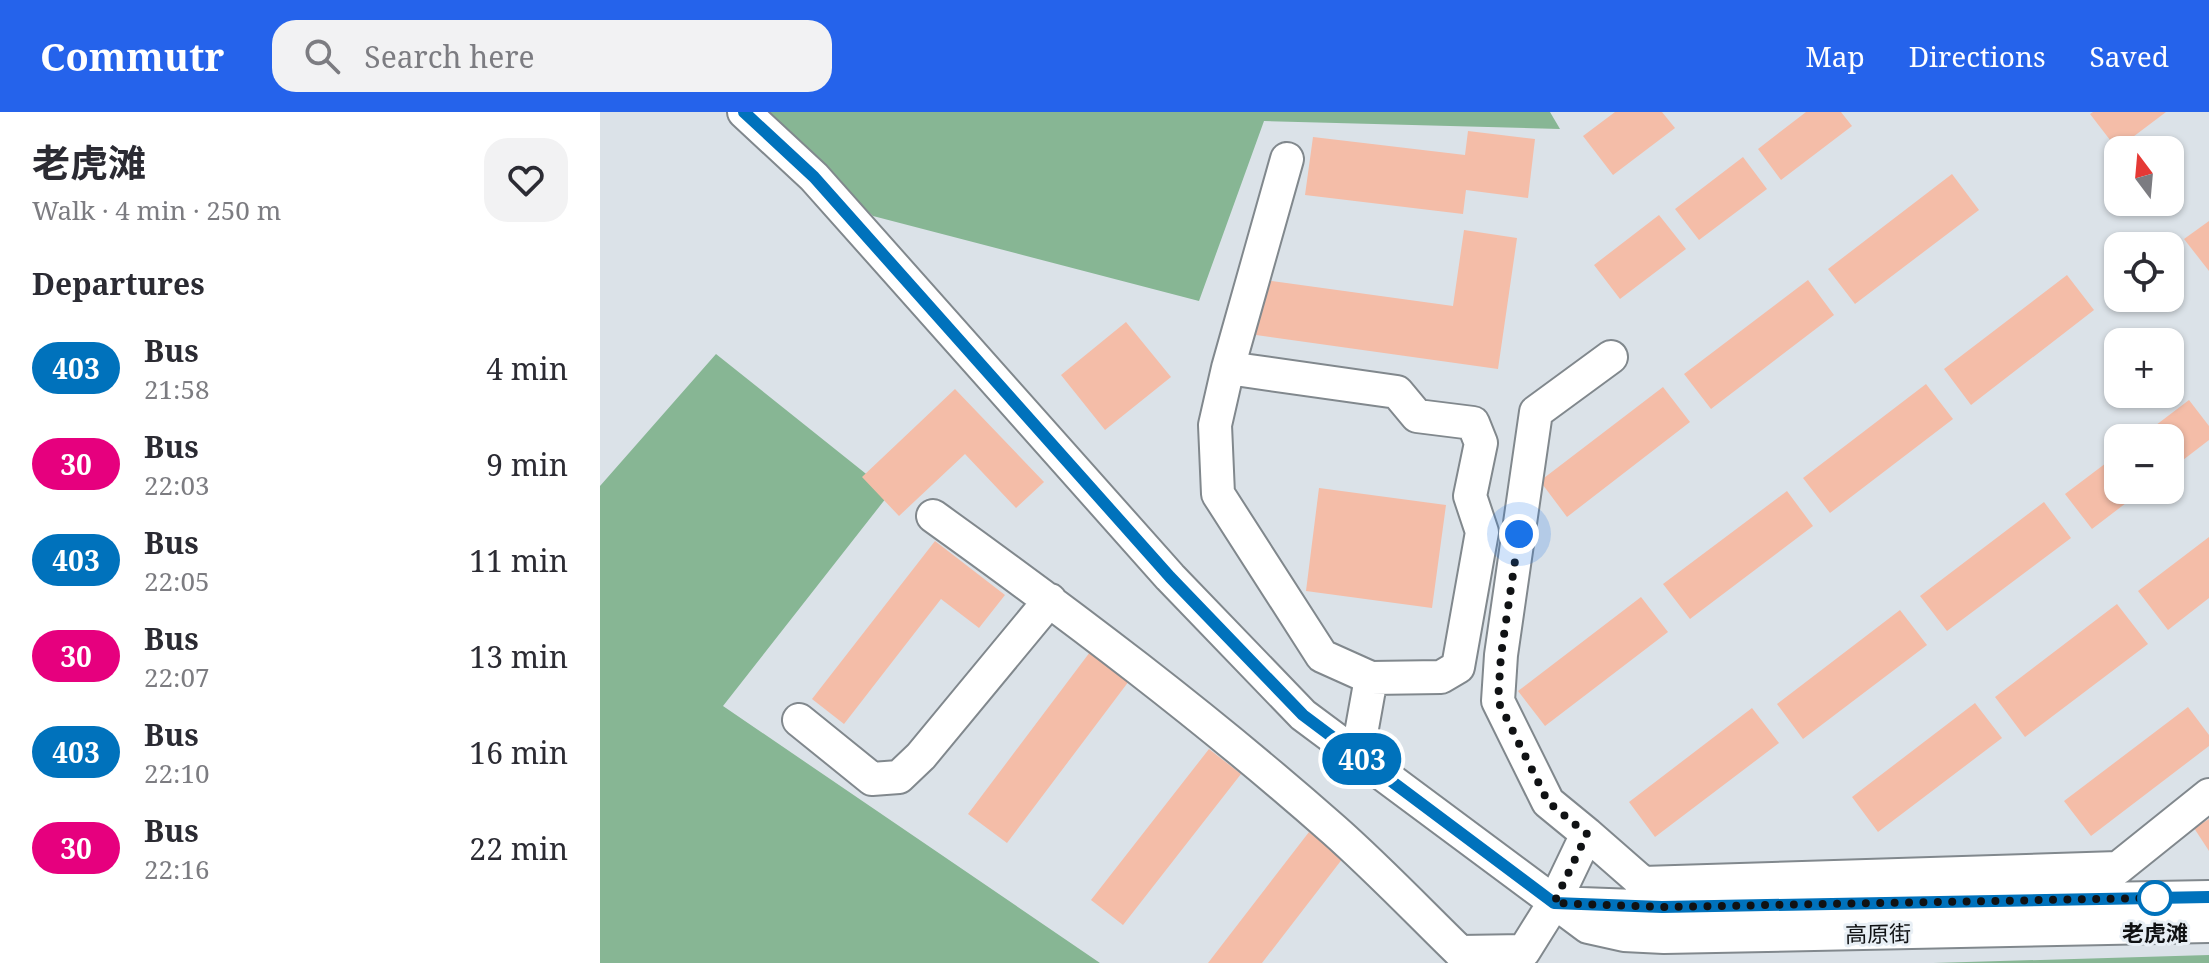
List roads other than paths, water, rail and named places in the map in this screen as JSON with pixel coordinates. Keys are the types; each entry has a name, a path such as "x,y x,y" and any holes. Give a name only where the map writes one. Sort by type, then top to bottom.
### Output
{"street":[{"name":"高原街","path":"744,112 814,177 1181,588 1303,715 1588,927 1624,935 1664,937 2209,926"},
{"path":"1228,368 1397,392 1417,416 1473,423 1481,443 1470,496 1482,532 1458,667 1441,677 1371,678 1322,656 1218,494 1215,425 1228,368 1287,159"},
{"path":"1611,357 1536,412 1501,655 1498,701 1548,802 1643,883 2118,868 2209,795"},
{"path":"933,516 1147,673 1335,831 1460,952 1524,951 1554,903 1587,834"},
{"path":"799,720 872,779 899,777 921,756 1050,600"},
{"path":"1357,756 1371,678"},
{"name":"高原街","path":"1554,903 1662,907 2209,897"}],"place":[{"name":"老虎滩","path":"2155,898"}]}
